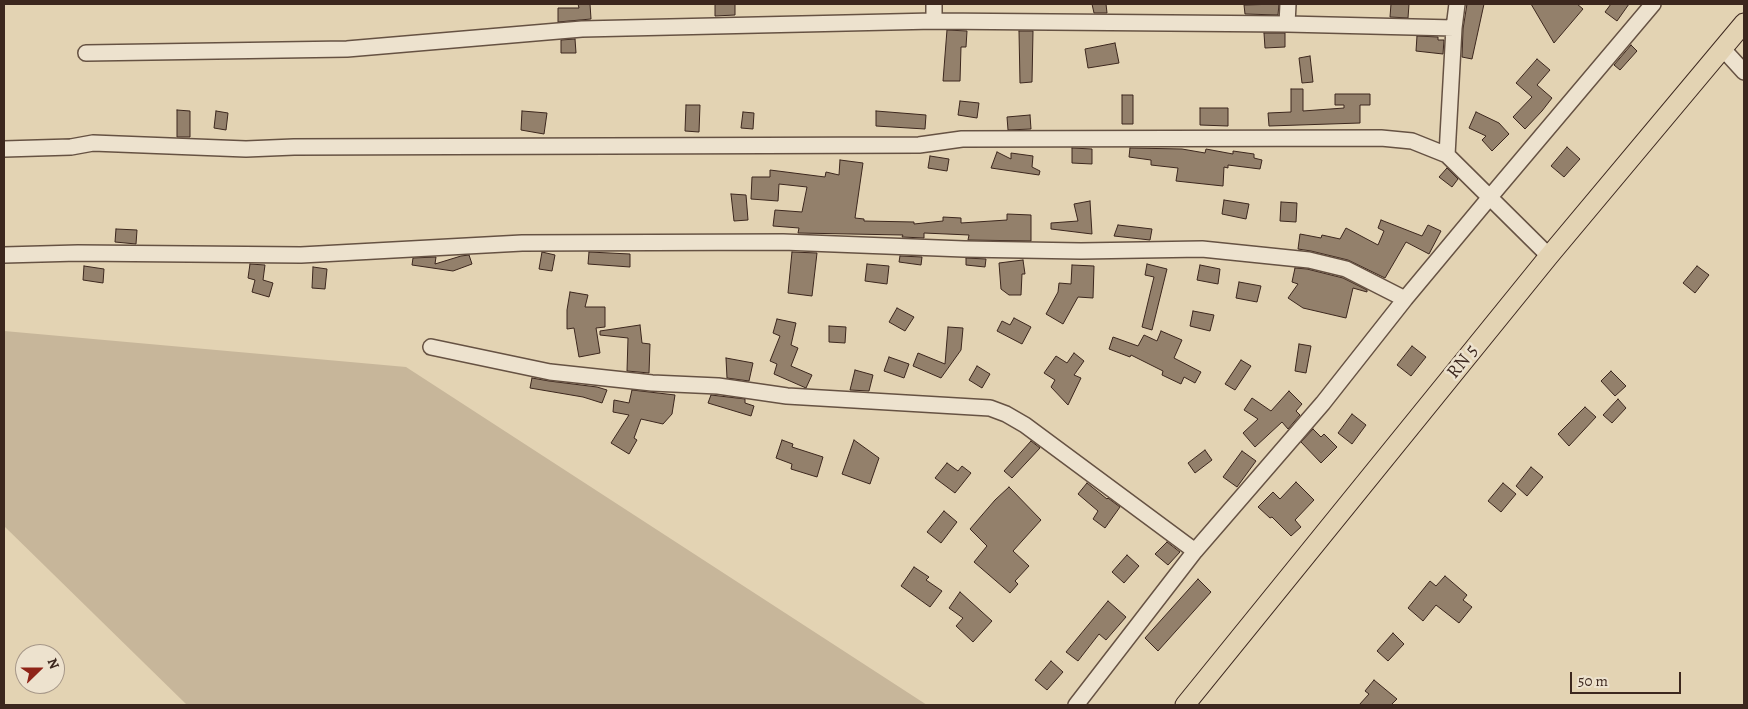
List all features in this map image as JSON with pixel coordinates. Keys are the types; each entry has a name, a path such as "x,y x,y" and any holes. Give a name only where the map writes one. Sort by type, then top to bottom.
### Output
{"main road":[{"name":"RN 5","path":"1185,705 1549,256 1744,23"}],"street":[{"path":"934,4 934,21"},
{"path":"1287,24 1288,4"},
{"path":"1447,155 1457,4"},
{"path":"1076,705 1195,551 1323,403 1405,299 1653,4"},
{"path":"86,53 347,49 582,29 934,21 1287,24 1454,28"},
{"path":"1722,49 1744,72"},
{"path":"4,149 71,147 93,143 246,149 294,147 919,144 962,139 1382,138 1412,141 1447,155 1549,256"},
{"path":"4,255 265,253 301,255 522,243 783,242 964,249 1081,251 1202,249 1309,260 1346,269 1405,299"},
{"path":"431,347 550,372 652,383 718,386 787,396 990,408 1006,414 1025,425 1195,551"}],"shaded area":[{"path":"4,331 406,367 927,705 187,705 4,526"}],"building":[{"path":"578,4 590,4 591,19 558,22 558,8 579,8"},
{"path":"715,4 735,4 735,15 715,16"},
{"path":"1092,4 1106,4 1107,13 1094,13"},
{"path":"1279,4 1278,15 1245,14 1244,5"},
{"path":"1391,4 1409,4 1408,18 1390,17"},
{"path":"1467,4 1484,4 1472,59 1462,57 1463,29"},
{"path":"1531,4 1577,4 1583,9 1554,43"},
{"path":"1611,4 1629,4 1617,21 1605,12"},
{"path":"947,30 967,31 966,47 961,47 960,81 943,81"},
{"path":"1019,31 1033,31 1032,82 1020,83"},
{"path":"1264,33 1285,33 1285,47 1265,48"},
{"path":"1417,36 1438,37 1438,40 1444,40 1443,54 1416,51"},
{"path":"575,39 576,53 561,53 561,40"},
{"path":"1115,43 1119,63 1088,68 1085,49"},
{"path":"1631,45 1637,51 1620,70 1614,65"},
{"path":"1310,56 1313,82 1302,83 1299,58"},
{"path":"1537,59 1550,70 1537,85 1552,98 1525,129 1513,117 1532,97 1516,83"},
{"path":"1291,89 1303,89 1303,111 1344,108 1344,105 1335,105 1335,94 1370,94 1370,105 1360,105 1360,123 1269,126 1268,113 1291,112"},
{"path":"1122,95 1133,95 1133,124 1122,124"},
{"path":"960,101 979,103 977,118 958,115"},
{"path":"686,105 700,105 699,132 685,131"},
{"path":"1200,108 1228,108 1228,126 1200,125"},
{"path":"177,110 190,111 190,137 177,137"},
{"path":"216,111 228,113 226,130 214,128"},
{"path":"522,111 547,113 544,134 521,130"},
{"path":"876,111 926,115 925,129 876,126"},
{"path":"743,112 754,113 753,129 741,128"},
{"path":"1476,112 1499,123 1509,134 1492,151 1482,140 1486,136 1469,128"},
{"path":"1030,115 1031,129 1008,130 1007,117"},
{"path":"1567,147 1580,159 1564,177 1551,166"},
{"path":"1072,148 1092,149 1092,164 1072,163"},
{"path":"1130,148 1182,149 1205,153 1206,149 1233,154 1233,151 1254,154 1254,158 1262,160 1260,169 1228,165 1228,168 1224,167 1223,186 1176,181 1178,168 1151,165 1151,160 1129,157"},
{"path":"997,152 1011,159 1011,153 1033,156 1032,167 1040,171 1039,175 991,168"},
{"path":"930,156 949,159 947,171 928,168"},
{"path":"840,160 863,163 855,218 864,219 864,221 914,222 914,224 943,221 943,217 961,218 961,223 1007,220 1007,214 1031,215 1031,241 968,240 969,235 924,233 924,238 902,237 903,235 798,233 799,228 773,226 775,210 802,212 807,187 779,184 778,201 751,199 752,177 770,177 770,170 825,177 826,172 839,175"},
{"path":"1447,168 1458,179 1452,187 1439,177"},
{"path":"731,194 746,195 748,220 734,221"},
{"path":"1224,200 1249,204 1246,219 1222,214"},
{"path":"1090,201 1092,234 1051,229 1051,223 1078,221 1074,204"},
{"path":"1281,202 1297,203 1296,222 1280,221"},
{"path":"1381,220 1422,236 1428,225 1441,231 1429,254 1406,242 1385,278 1348,260 1298,249 1300,234 1321,238 1322,235 1340,239 1346,228 1378,245 1384,231 1378,228"},
{"path":"1118,225 1152,229 1150,240 1114,236"},
{"path":"116,229 137,230 136,244 115,242"},
{"path":"542,252 555,255 552,271 539,269"},
{"path":"589,252 630,254 630,267 588,264"},
{"path":"792,252 817,253 812,296 788,293"},
{"path":"469,255 472,264 453,271 412,265 413,258 436,257 435,264"},
{"path":"900,256 922,257 921,265 899,262"},
{"path":"966,258 986,259 985,267 966,265"},
{"path":"1023,260 1025,274 1022,274 1021,295 1009,295 1001,289 999,263"},
{"path":"250,264 265,265 263,280 273,283 269,297 252,292 255,280 248,278"},
{"path":"867,264 889,266 887,284 865,281"},
{"path":"1147,264 1167,269 1152,330 1142,327 1154,277 1145,275"},
{"path":"1072,265 1094,266 1093,298 1078,297 1063,324 1046,314 1058,292 1059,283 1071,284"},
{"path":"1200,265 1220,269 1218,284 1197,280"},
{"path":"84,266 104,269 103,283 83,280"},
{"path":"1697,266 1709,275 1695,293 1683,283"},
{"path":"313,267 327,269 325,289 312,288"},
{"path":"1295,268 1343,278 1367,290 1367,292 1353,288 1346,318 1303,308 1288,298 1298,284 1292,282"},
{"path":"1239,282 1261,286 1257,302 1236,298"},
{"path":"570,292 588,295 585,307 605,307 605,327 596,328 600,353 579,357 574,328 567,329 567,310"},
{"path":"897,308 914,317 905,331 889,322"},
{"path":"1193,311 1214,315 1210,331 1190,326"},
{"path":"1014,318 1031,327 1022,344 997,331 1002,321 1010,325"},
{"path":"777,319 796,323 791,345 798,348 791,366 812,375 806,388 774,374 777,364 770,361 780,336 773,333"},
{"path":"640,325 642,343 650,344 649,373 627,371 628,338 600,335 600,331"},
{"path":"829,326 846,327 845,343 829,342"},
{"path":"948,327 963,328 961,350 941,378 913,366 918,353 945,364"},
{"path":"1161,331 1182,340 1174,358 1201,372 1195,383 1184,377 1181,384 1162,375 1163,371 1131,355 1130,357 1109,349 1113,337 1138,346 1144,335 1157,341"},
{"path":"1299,344 1311,346 1306,373 1295,371"},
{"path":"1412,346 1426,357 1411,376 1397,365"},
{"path":"1074,353 1084,361 1074,375 1081,378 1068,405 1051,387 1055,380 1044,373 1056,356 1067,363"},
{"path":"889,357 909,364 904,378 884,371"},
{"path":"726,358 753,363 749,381 727,378"},
{"path":"1241,360 1251,366 1235,390 1225,384"},
{"path":"977,366 990,374 982,388 969,380"},
{"path":"855,370 873,375 869,391 850,390"},
{"path":"1611,371 1626,386 1615,396 1601,381"},
{"path":"532,378 607,390 602,403 583,397 530,388"},
{"path":"632,390 675,395 672,414 663,424 641,419 634,438 637,440 629,454 611,443 629,415 613,412 614,400 629,403"},
{"path":"1289,391 1302,404 1296,411 1300,415 1288,429 1282,422 1255,447 1243,433 1258,419 1244,410 1252,398 1271,411"},
{"path":"711,395 745,399 745,403 754,406 751,416 708,403"},
{"path":"1618,399 1626,408 1612,423 1603,415"},
{"path":"1585,407 1596,417 1569,446 1558,434"},
{"path":"1352,414 1366,425 1352,444 1338,433"},
{"path":"1313,429 1321,437 1324,434 1337,447 1321,463 1301,442"},
{"path":"782,440 793,444 792,447 823,457 817,477 791,469 792,464 776,458"},
{"path":"854,440 879,458 870,484 842,474"},
{"path":"1031,441 1040,448 1012,478 1004,471"},
{"path":"1205,450 1212,460 1195,473 1188,463"},
{"path":"1242,451 1256,461 1237,487 1223,477"},
{"path":"947,463 958,471 962,466 971,473 955,493 935,478"},
{"path":"1531,467 1543,477 1527,496 1516,486"},
{"path":"1296,482 1314,500 1295,520 1301,527 1291,536 1272,517 1270,518 1258,507 1273,492 1280,499"},
{"path":"1087,483 1120,507 1105,528 1093,519 1098,511 1078,494"},
{"path":"1503,483 1516,494 1501,512 1488,501"},
{"path":"1009,487 1041,520 1013,551 1029,566 1015,581 1018,584 1010,593 974,562 987,546 970,529"},
{"path":"944,511 957,522 941,543 927,532"},
{"path":"1167,542 1180,552 1168,565 1155,554"},
{"path":"1127,555 1139,566 1124,583 1112,572"},
{"path":"914,567 929,577 926,580 942,591 930,607 901,586"},
{"path":"1445,576 1467,595 1463,600 1472,607 1459,623 1436,605 1423,621 1408,608 1430,581 1436,586"},
{"path":"1198,579 1211,592 1158,651 1145,638"},
{"path":"960,592 992,621 973,642 956,626 963,618 949,608"},
{"path":"1108,601 1126,617 1106,640 1099,634 1078,661 1066,652"},
{"path":"1393,633 1404,644 1388,661 1377,651"},
{"path":"1051,661 1063,672 1047,690 1035,680"},
{"path":"1374,680 1397,699 1391,705 1359,705 1369,694 1365,691"}]}
